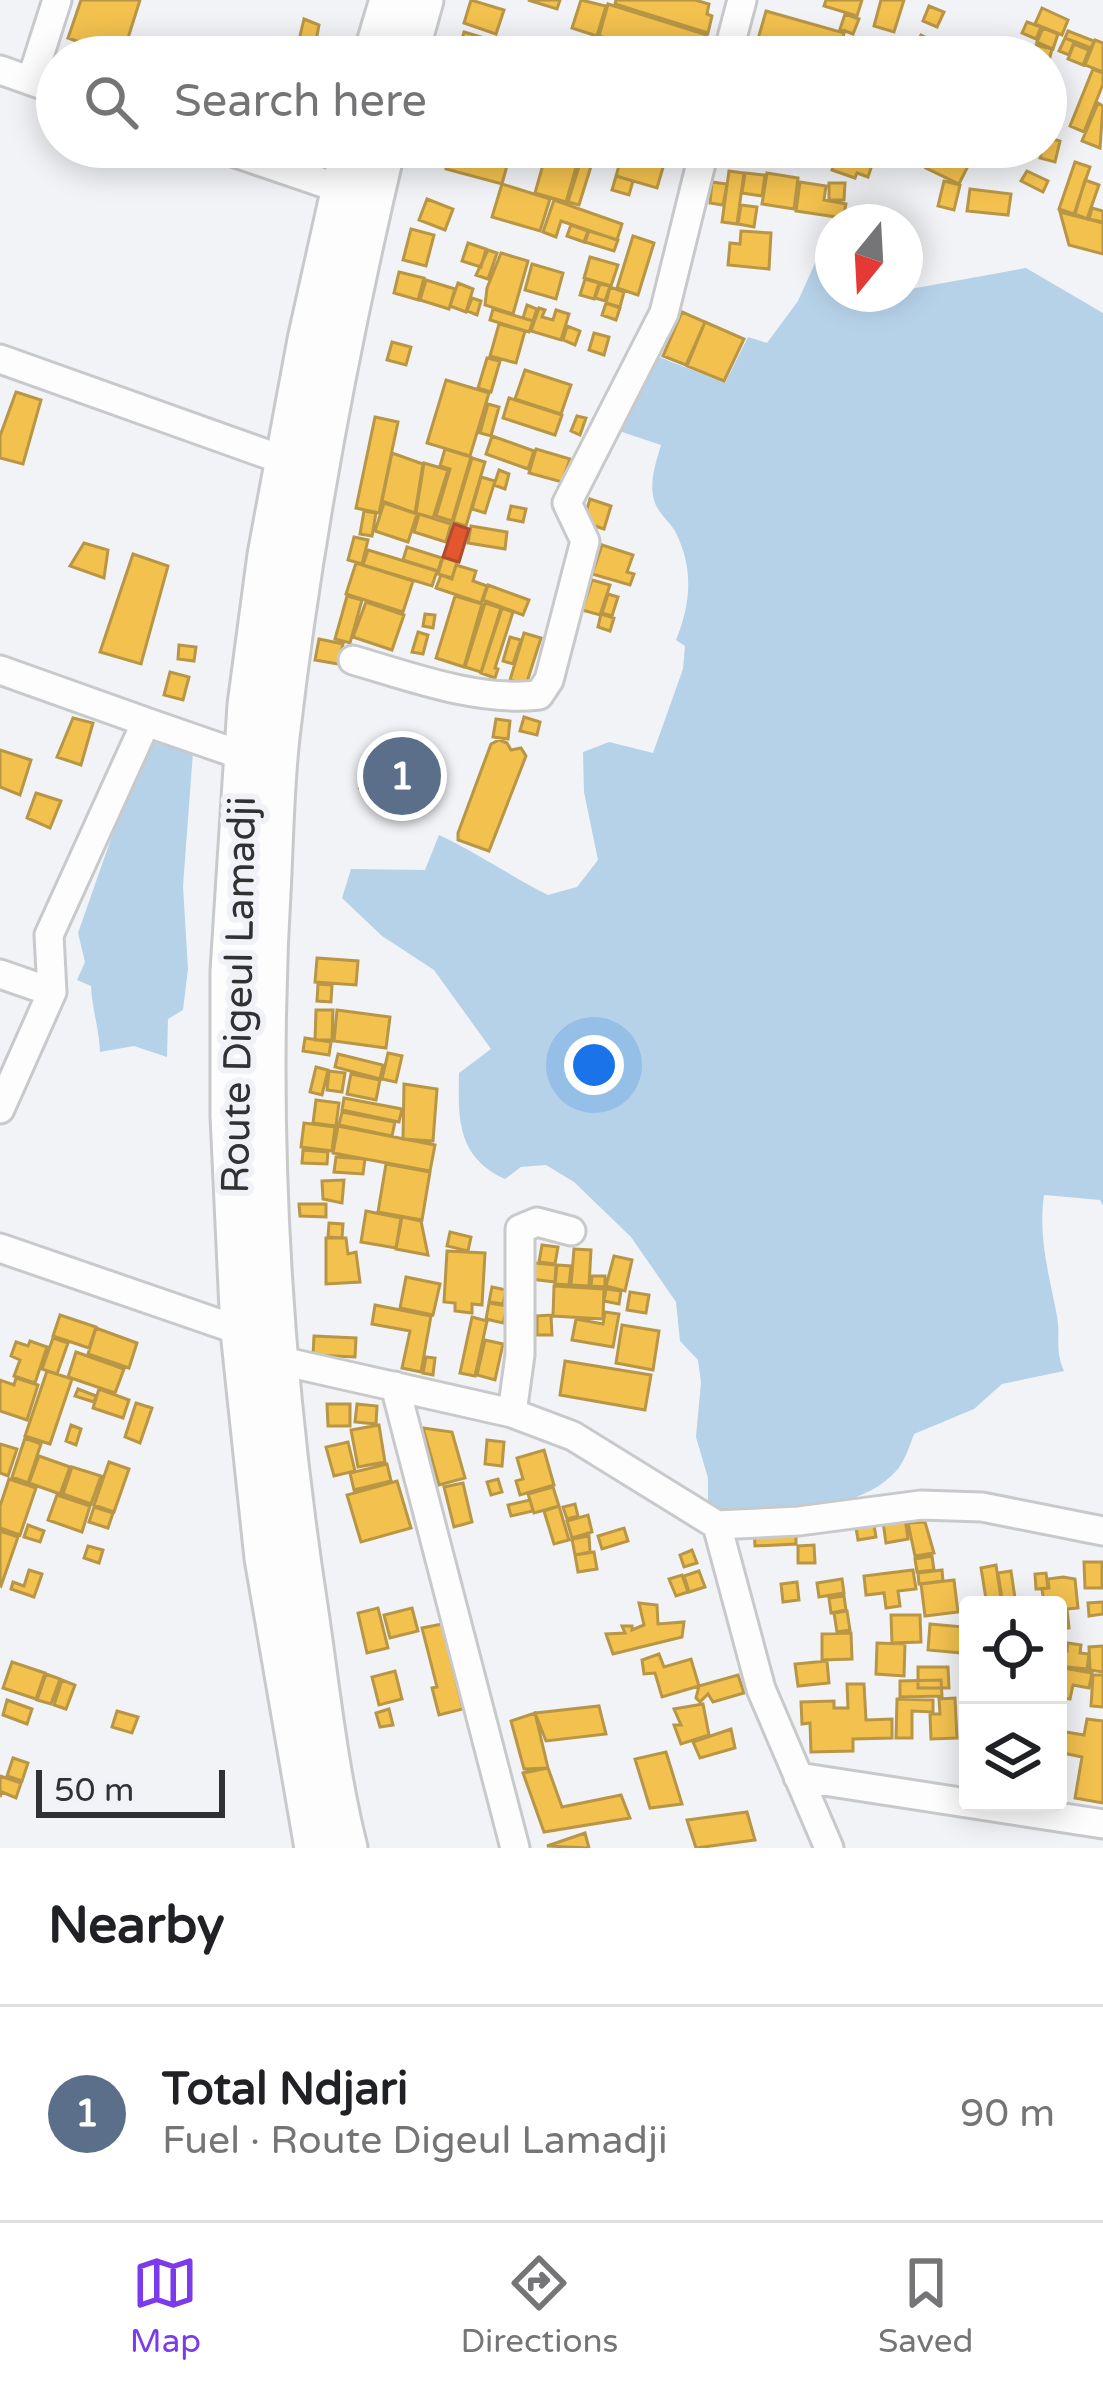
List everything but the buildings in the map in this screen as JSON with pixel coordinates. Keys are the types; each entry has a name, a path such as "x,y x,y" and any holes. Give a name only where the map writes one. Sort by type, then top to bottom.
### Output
{"main road":[{"path":"379,36 390,0"},
{"path":"413,36 423,0"},
{"name":"Route Digeul Lamadji","path":"315,1848 265,1558 241,1331 231,1116 231,971 244,756 268,555 346,168"},
{"path":"347,1848 298,1552 277,1360 263,1111 264,974 278,740 319,448 381,168"}],"street":[{"path":"52,36 57,0"},
{"path":"733,36 742,0"},
{"path":"0,70 36,83"},
{"path":"279,168 340,189"},
{"path":"353,660 436,685 523,697 539,694 549,680 585,542 567,503 664,313 699,168"},
{"path":"0,359 286,461"},
{"path":"0,670 244,756"},
{"path":"0,1109 52,992 49,935 146,722"},
{"path":"0,974 52,992"},
{"path":"512,1413 520,1354 520,1229 537,1222 571,1231"},
{"path":"0,1248 241,1331"},
{"path":"277,1360 512,1413 573,1436 717,1525 779,1523 921,1504 982,1507 1103,1531"},
{"path":"394,1386 515,1848"},
{"path":"717,1525 761,1689 830,1848"},
{"path":"798,1777 1103,1824"}],"water":[{"path":"815,263 815,312 923,312 923,287 1026,268 1103,313 1103,1206 1100,1200 1044,1195 1043,1241 1064,1371 1002,1384 974,1409 914,1434 898,1469 860,1496 813,1506 717,1510 708,1500 708,1478 696,1437 698,1360 680,1341 676,1302 631,1237 574,1182 546,1165 521,1167 505,1179 477,1160 460,1121 459,1073 491,1049 434,970 382,936 342,898 351,869 425,870 439,835 548,895 577,887 598,860 584,792 583,752 609,742 653,753 683,669 685,646 676,640 688,586 681,545 653,493 661,445 619,431 620,412 639,395 654,355 725,383 748,337 767,343 798,301"},
{"path":"147,736 193,752 183,886 188,969 183,1010 168,1019 167,1057 134,1046 100,1052 91,986 77,980 85,962 78,933"}],"place":[{"name":"Total Ndjari","path":"402,776"}]}
